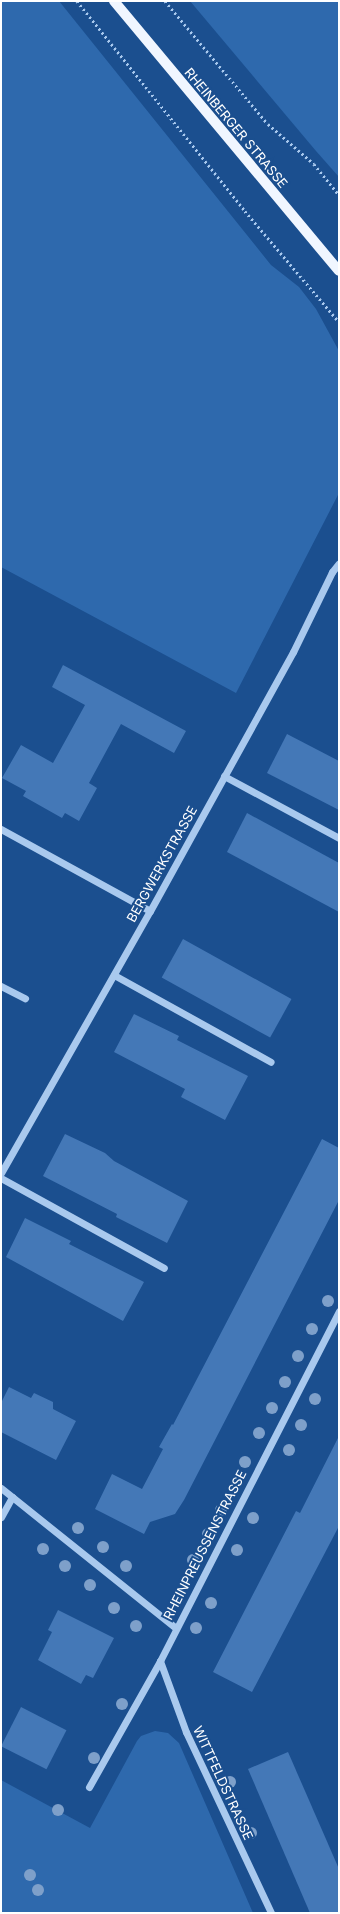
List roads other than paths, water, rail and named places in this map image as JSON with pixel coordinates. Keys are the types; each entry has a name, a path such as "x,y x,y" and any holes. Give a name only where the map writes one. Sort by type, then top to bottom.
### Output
{"main road":[{"name":"RHEINBERGER STRASSE","path":"114,1 339,271"}],"street":[{"name":"BERGWERKSTRASSE","path":"1,1173 150,911 293,652 332,572 339,563"},
{"path":"224,776 339,838"},
{"path":"1,829 150,911"},
{"path":"114,975 271,1062"},
{"path":"1,986 25,998"},
{"path":"1,1178 164,1268"},
{"name":"RHEINPREUSSENSTRASSE","path":"89,1787 160,1661 339,1311"},
{"path":"1,1488 176,1628"},
{"path":"1,1517 12,1497"},
{"name":"WITTFELDSTRASSE","path":"160,1661 186,1732 271,1913"}]}
